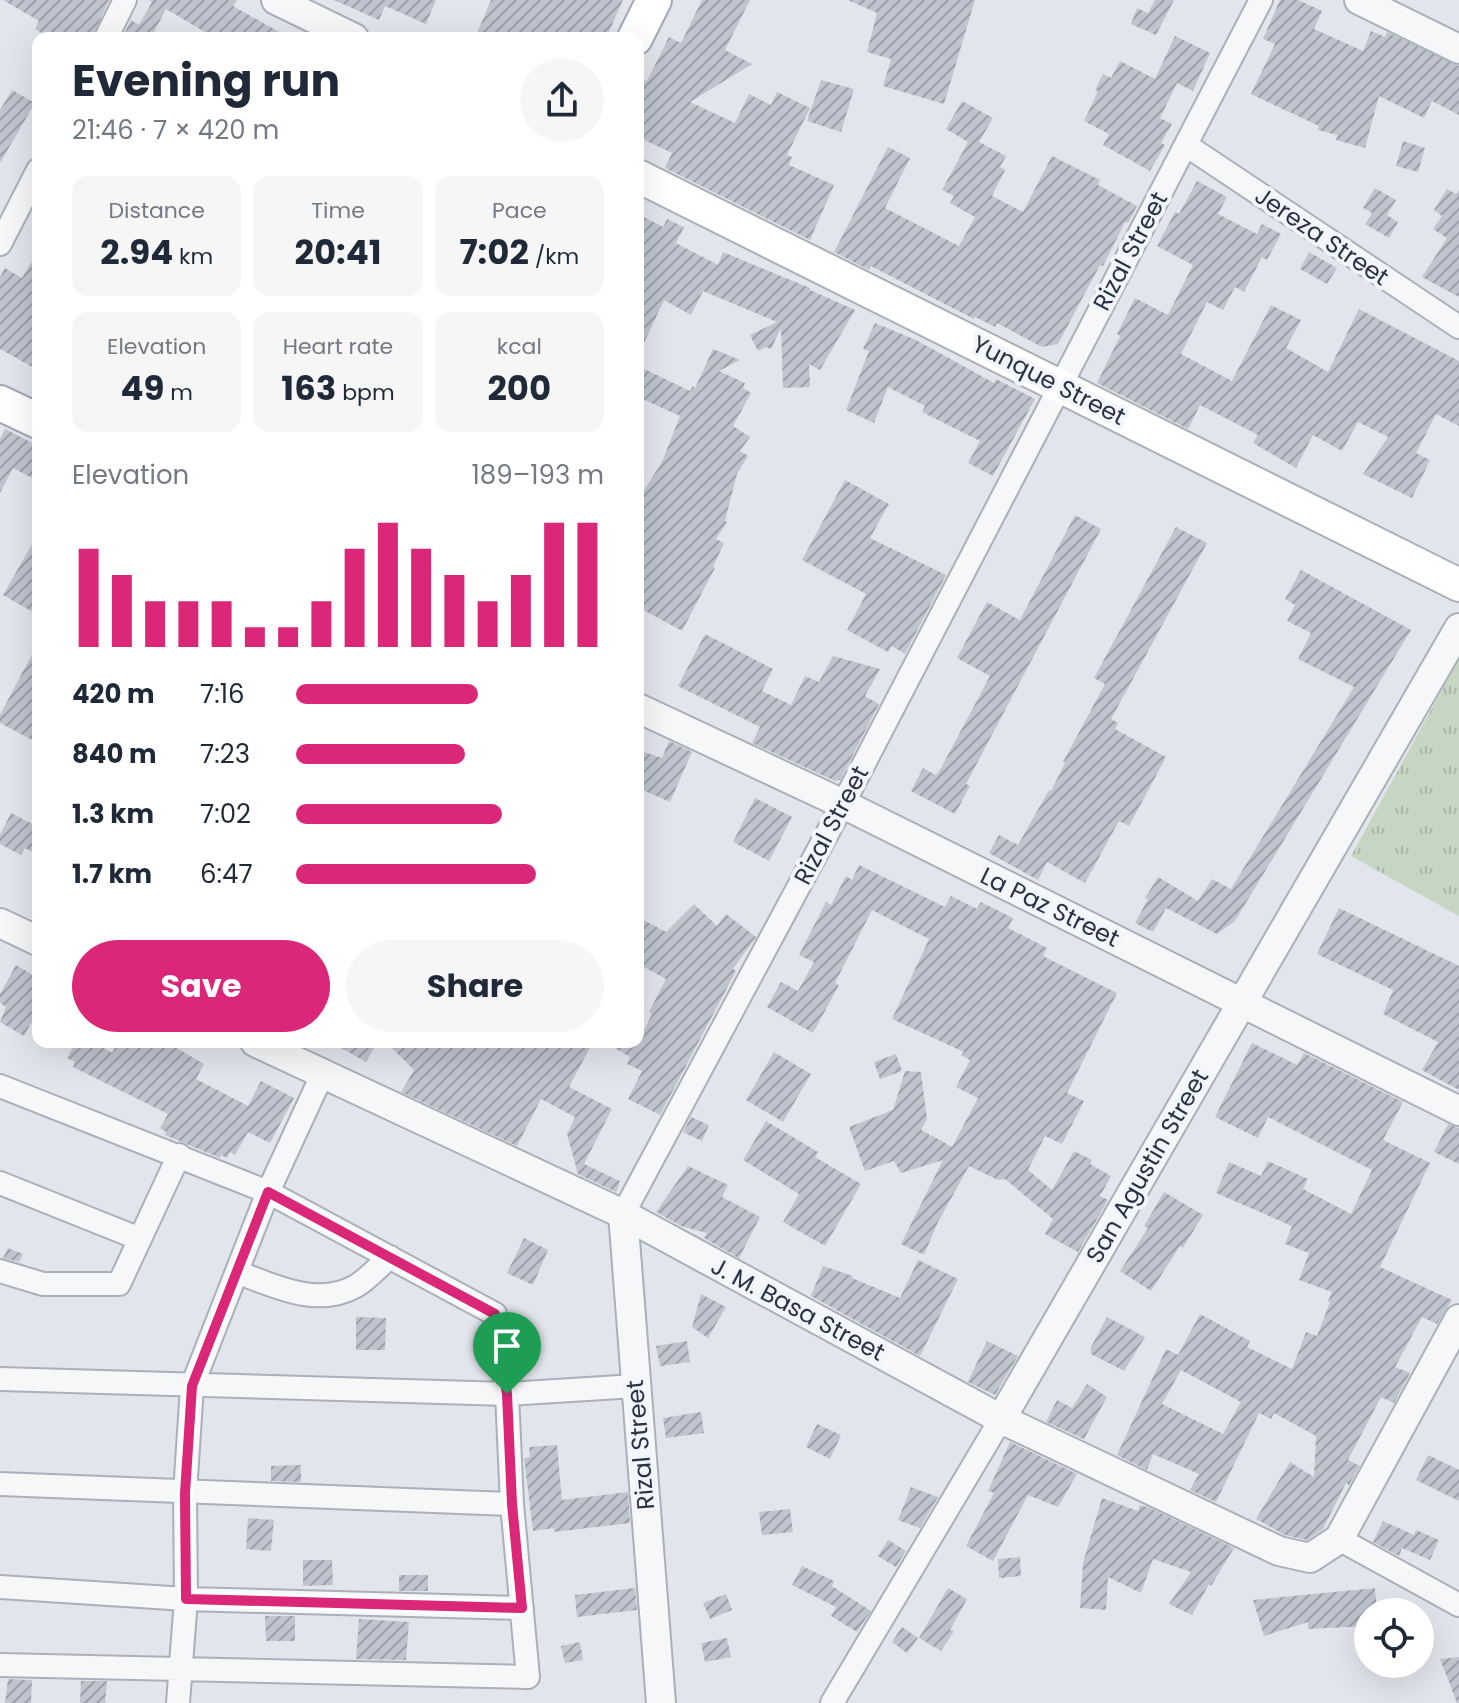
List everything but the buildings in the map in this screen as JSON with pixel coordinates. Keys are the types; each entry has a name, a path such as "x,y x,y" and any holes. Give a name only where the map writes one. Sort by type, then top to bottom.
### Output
{"main road":[{"path":"638,32 654,0"},
{"name":"Yunque Street","path":"644,179 1459,585"},
{"path":"0,403 32,418"}],"street":[{"path":"109,32 125,0"},
{"path":"276,0 342,32"},
{"name":"Rizal Street","path":"661,1703 623,1214 843,804 1261,0"},
{"path":"1359,0 1459,49"},
{"name":"Jereza Street","path":"1186,145 1459,327"},
{"path":"0,244 32,182"},
{"name":"San Agustin Street","path":"832,1703 1001,1419 1459,628"},
{"name":"La Paz Street","path":"644,711 843,804 1459,1111"},
{"path":"0,923 32,938"},
{"name":"J. M. Basa Street","path":"268,1048 623,1214 1001,1419 1279,1551 1310,1558 1339,1539"},
{"path":"178,1703 186,1599 185,1493 192,1386 268,1192 323,1073"},
{"path":"0,1086 268,1192 495,1314 507,1394 512,1504 528,1677 0,1665"},
{"path":"0,1271 43,1284 119,1284 179,1155"},
{"path":"0,1183 140,1239"},
{"path":"237,1272 284,1290 320,1296 356,1286 390,1257"},
{"path":"1459,1319 1339,1539 1459,1605"},
{"path":"0,1379 507,1394 635,1386"},
{"path":"0,1484 512,1504"},
{"path":"0,1587 186,1599 522,1608"}],"green space":[{"path":"1459,659 1459,916 1351,856"}],"route":[{"path":"268,1192 495,1314 507,1394 512,1504 522,1608 186,1599 185,1493 192,1386 268,1192"}]}
